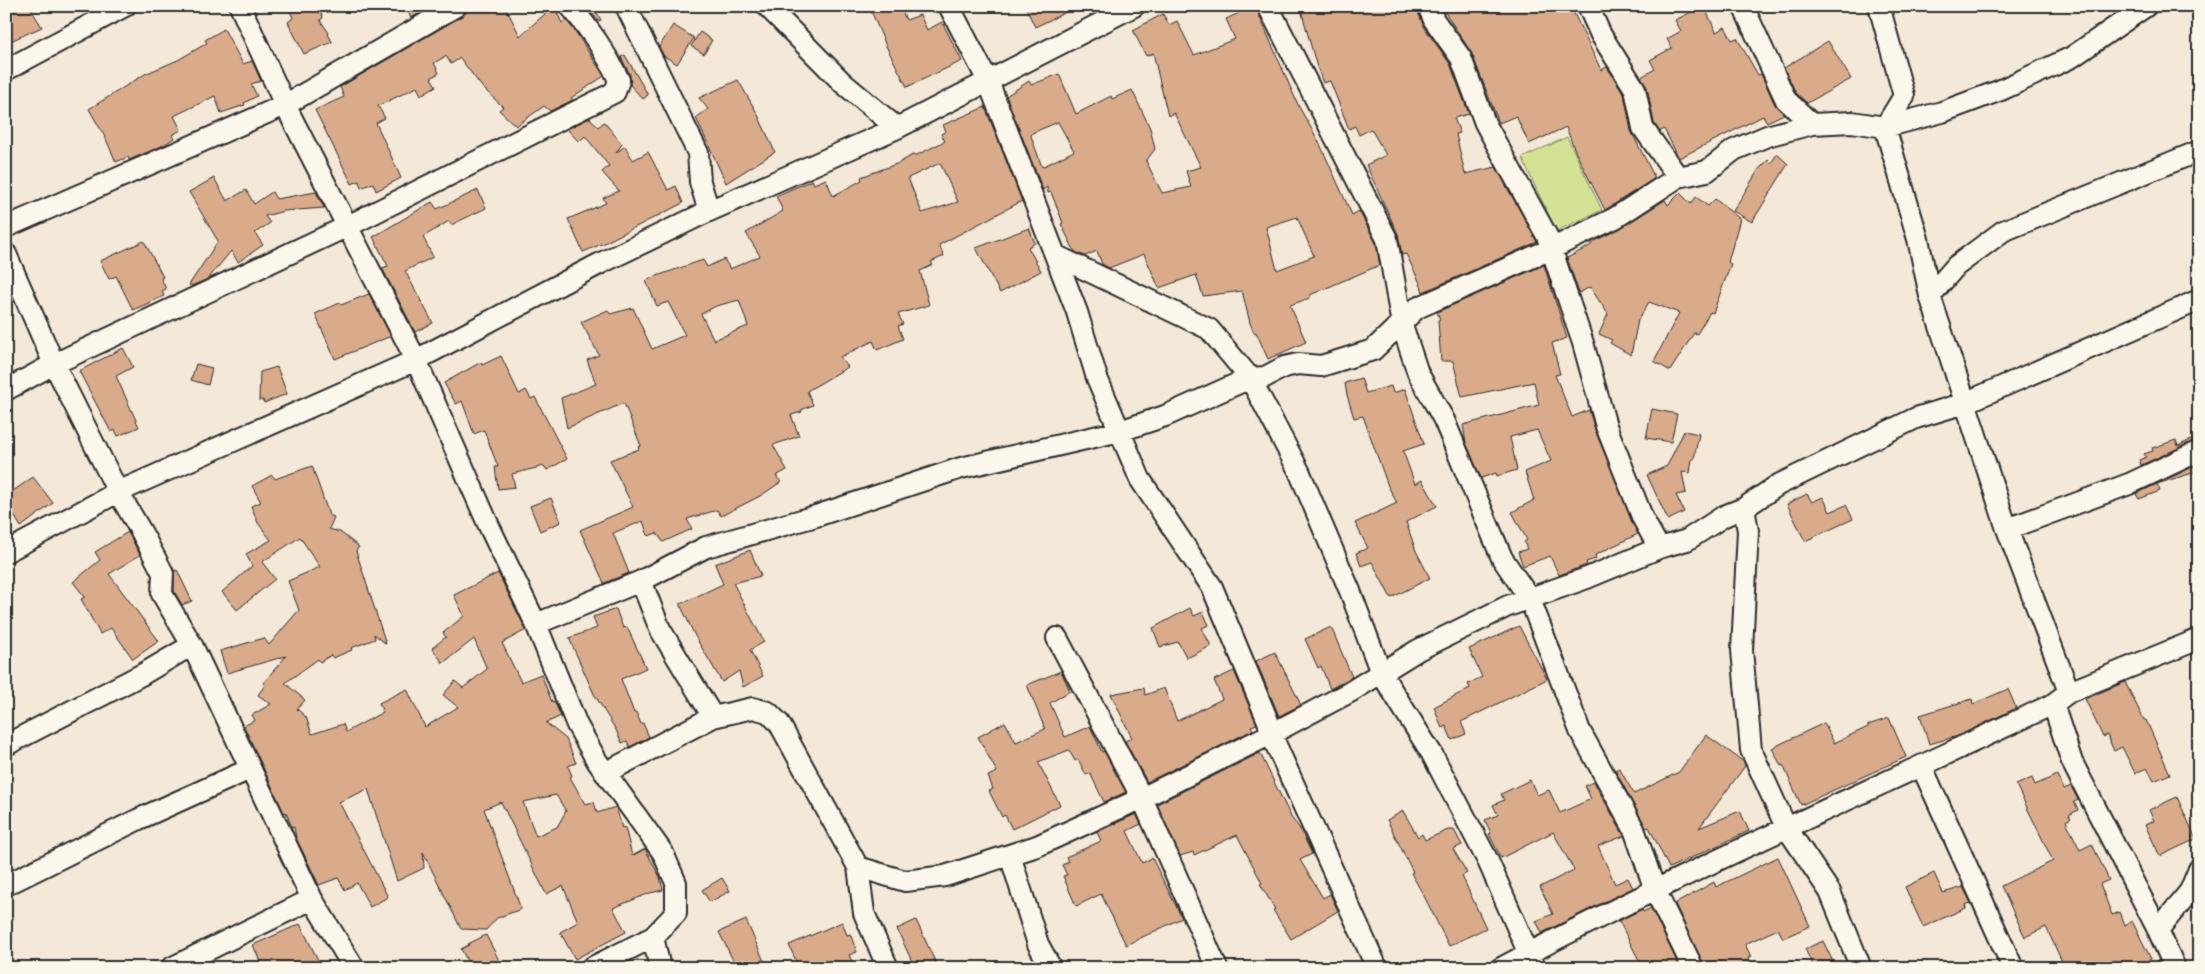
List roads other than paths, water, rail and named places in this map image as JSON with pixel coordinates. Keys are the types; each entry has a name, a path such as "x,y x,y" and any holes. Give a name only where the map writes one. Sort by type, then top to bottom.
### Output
{"street":[{"path":"6,70 125,6"},
{"path":"240,6 285,105 416,360 488,526 536,624 577,725 605,773 662,853 676,883 676,913 653,937 591,968"},
{"path":"6,227 285,105 456,6"},
{"path":"6,390 54,364 348,226 615,92 619,80 609,58 570,6"},
{"path":"626,6 698,153 700,182 709,211"},
{"path":"767,6 843,83 897,128"},
{"path":"949,6 988,81 1077,312 1097,378 1140,479 1212,587 1272,734 1377,968"},
{"path":"6,552 118,492 416,360 600,264 709,211 897,128 1134,6"},
{"path":"1268,6 1387,239 1402,325 1418,373 1444,420 1502,558 1530,599 1580,731 1634,828 1655,890 1693,968"},
{"path":"1428,6 1434,20 1460,58 1485,123 1522,190 1551,249 1583,343 1606,426 1644,519 1658,548"},
{"path":"1588,6 1601,35 1635,90 1643,128 1678,177"},
{"path":"1743,6 1786,100 1812,124"},
{"path":"536,624 641,582 706,547 816,516 961,468 1120,431 1165,416 1250,378 1264,377 1284,367 1298,364 1320,366 1373,350 1402,325 1417,308 1551,249 1615,218 1678,177 1707,171 1734,150 1767,136 1812,124 1852,122 1885,127 1942,112 2001,90 2072,56 2146,6"},
{"path":"1882,7 1904,96 1885,127 1918,239 1930,296 2061,698 2072,762 2158,930 2175,968"},
{"path":"1930,296 1956,266 2003,232 2199,151"},
{"path":"6,254 54,364 118,492 142,533 162,573 162,594 192,645 312,899 354,968"},
{"path":"1055,255 1209,329 1250,378 1298,471 1350,591 1381,673 1432,754 1488,861 1531,961"},
{"path":"858,867 905,880 945,876 1036,846 1142,798 1272,734 1350,692 1418,650 1508,606 1587,578 1658,548 1687,540 1724,516 1744,508 1778,485 1916,418 1965,403 2199,300"},
{"path":"2007,529 2129,484 2199,452"},
{"path":"1744,508 1748,531 1742,650 1751,750 1786,827 1830,892 1861,968"},
{"path":"641,582 660,629 713,717"},
{"path":"1057,638 1142,798 1217,968"},
{"path":"1501,968 1531,961 1655,890 1786,827 1922,767 2061,698 2199,639"},
{"path":"6,745 143,674 192,645"},
{"path":"605,773 713,717 753,708 768,712 779,723 858,867 864,913 888,968"},
{"path":"1922,767 2013,968"},
{"path":"6,885 139,819 250,769"},
{"path":"1010,855 1038,944 1051,968"},
{"path":"2158,930 2190,891 2199,869"},
{"path":"171,968 312,899"},
{"path":"653,937 660,968"}]}
